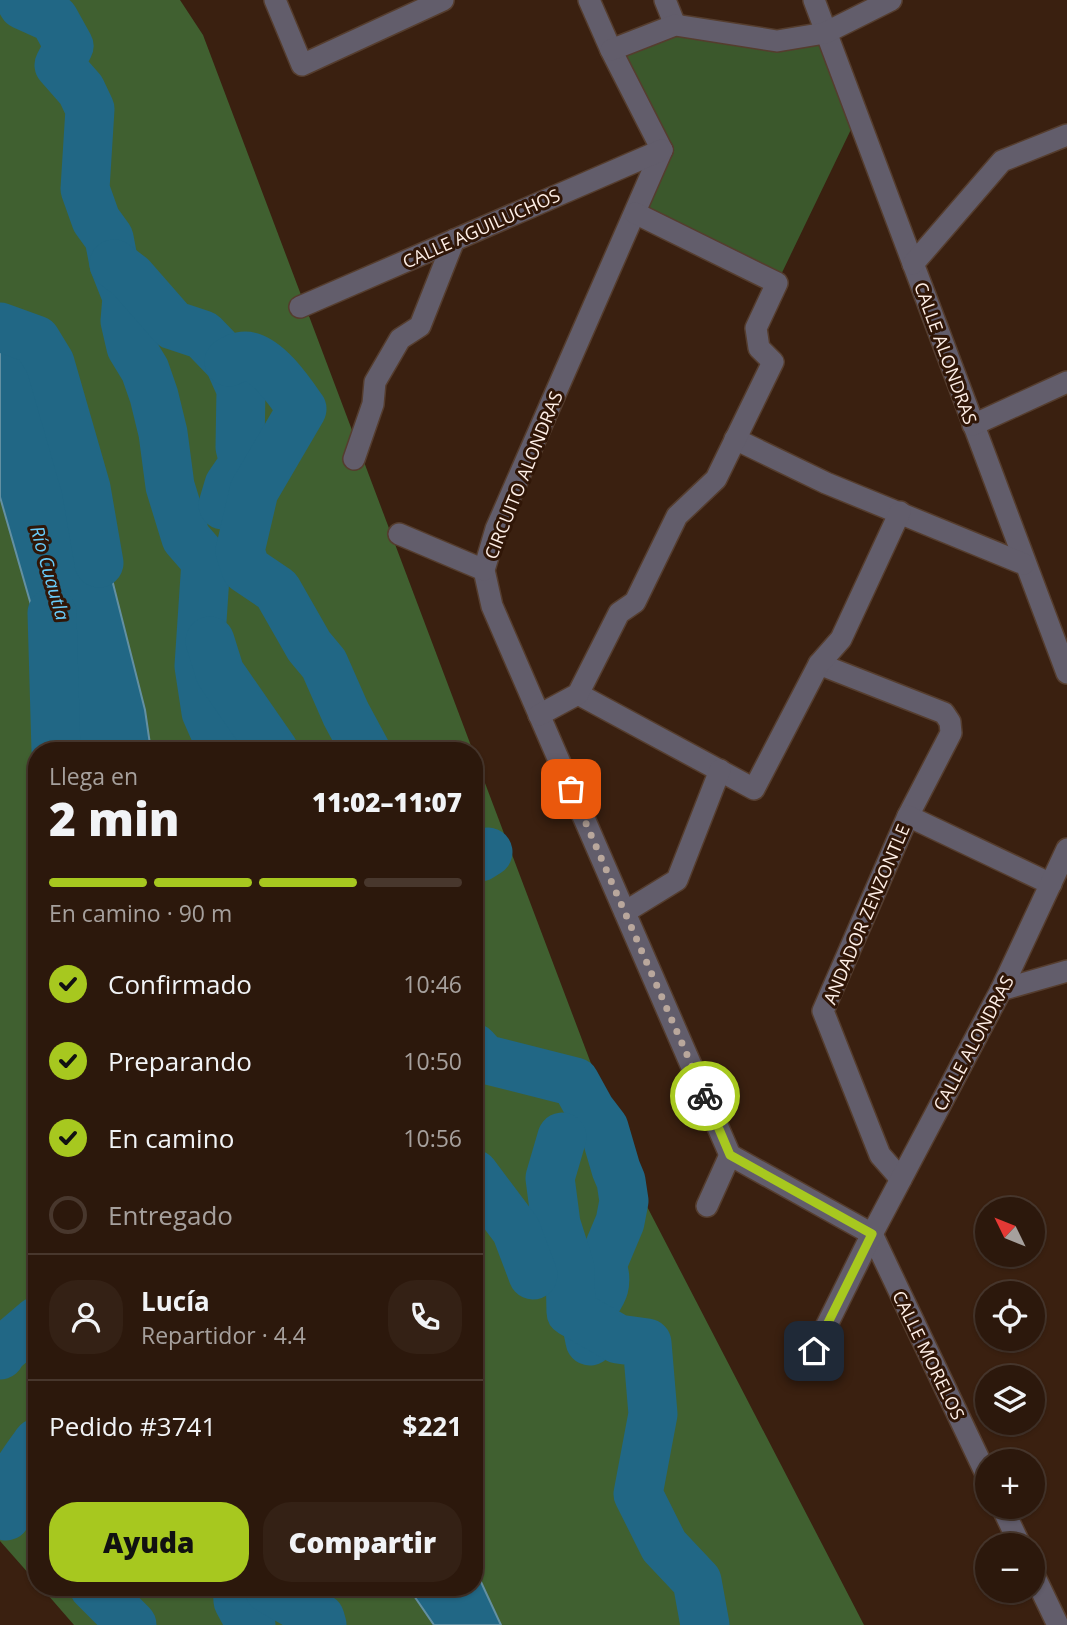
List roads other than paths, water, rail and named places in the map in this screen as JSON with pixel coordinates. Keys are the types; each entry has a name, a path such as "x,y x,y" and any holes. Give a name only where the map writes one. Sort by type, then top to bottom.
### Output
{"street":[{"path":"275,0 302,65 443,0"},
{"path":"589,0 662,150"},
{"path":"665,0 675,25"},
{"name":"CALLE ALONDRAS","path":"814,0 1067,673"},
{"path":"611,50 675,25 777,41 825,33 891,0"},
{"path":"913,264 1002,161 1067,135"},
{"name":"CIRCUITO ALONDRAS","path":"662,150 496,529 484,570 492,606 730,1155"},
{"name":"CALLE AGUILUCHOS","path":"300,307 662,150"},
{"path":"539,715 578,694 619,614 635,602 677,516 716,479 773,362 759,348 756,328 778,283 635,214"},
{"path":"354,459 373,404 375,382 400,339 420,326 454,240"},
{"path":"973,425 1067,382"},
{"path":"735,439 826,483 1024,564"},
{"path":"578,694 754,789 819,664 841,639 900,512"},
{"path":"399,534 484,570"},
{"name":"ANDADOR ZENZONTLE","path":"819,664 944,713 950,722 951,733 908,816 823,1011 880,1156 901,1179"},
{"path":"625,912 677,880 720,770"},
{"path":"908,816 1051,884"},
{"name":"CALLE ALONDRAS","path":"814,1351 872,1234 1002,990 1067,849"},
{"path":"1002,990 1067,971"},
{"path":"707,1206 730,1155 872,1234"},
{"name":"CALLE MORELOS","path":"872,1234 975,1451"},
{"path":"1045,1598 1058,1625"}],"water":[{"name":"Río Cuautla","path":"0,314 17,344 96,516 145,710 150,742 70,742 0,497"},
{"path":"483,1586 501,1625 434,1625 414,1596 483,1596"}],"waterway":[{"path":"20,0 23,5 54,19 69,46 59,65 81,90 90,109 85,189 96,220 109,238 114,264 127,297 125,321 131,347 145,370 154,396 163,433 170,486 186,538 206,561 199,666 206,712 219,742"},
{"path":"114,264 131,277 173,325 203,335 229,362 241,389 240,447 244,463 229,485 223,505"},
{"path":"0,327 36,340 50,363 86,488 99,563"},
{"path":"229,362 245,356 261,362 277,377 302,409 254,491 240,551 246,569 277,590 309,646 324,664 361,742"},
{"name":"Río Cuautla","path":"52,613 56,742"},
{"path":"210,641 220,673 268,742"},
{"path":"483,855 488,852"},
{"path":"483,1058 575,1082 604,1128 621,1181 624,1201 620,1222 602,1265 605,1275 603,1291 589,1315 587,1325 590,1341"},
{"path":"562,1137 550,1178 556,1224 570,1268 571,1312 618,1339 647,1343 653,1414 638,1494 664,1546 697,1581 705,1625"},
{"path":"483,1186 516,1230 533,1275"},
{"path":"0,1355 28,1329"},
{"path":"6,1516 9,1487 28,1456"},
{"path":"103,1596 132,1625"},
{"path":"238,1596 251,1625"},
{"path":"281,1596 320,1618 322,1625"}]}
